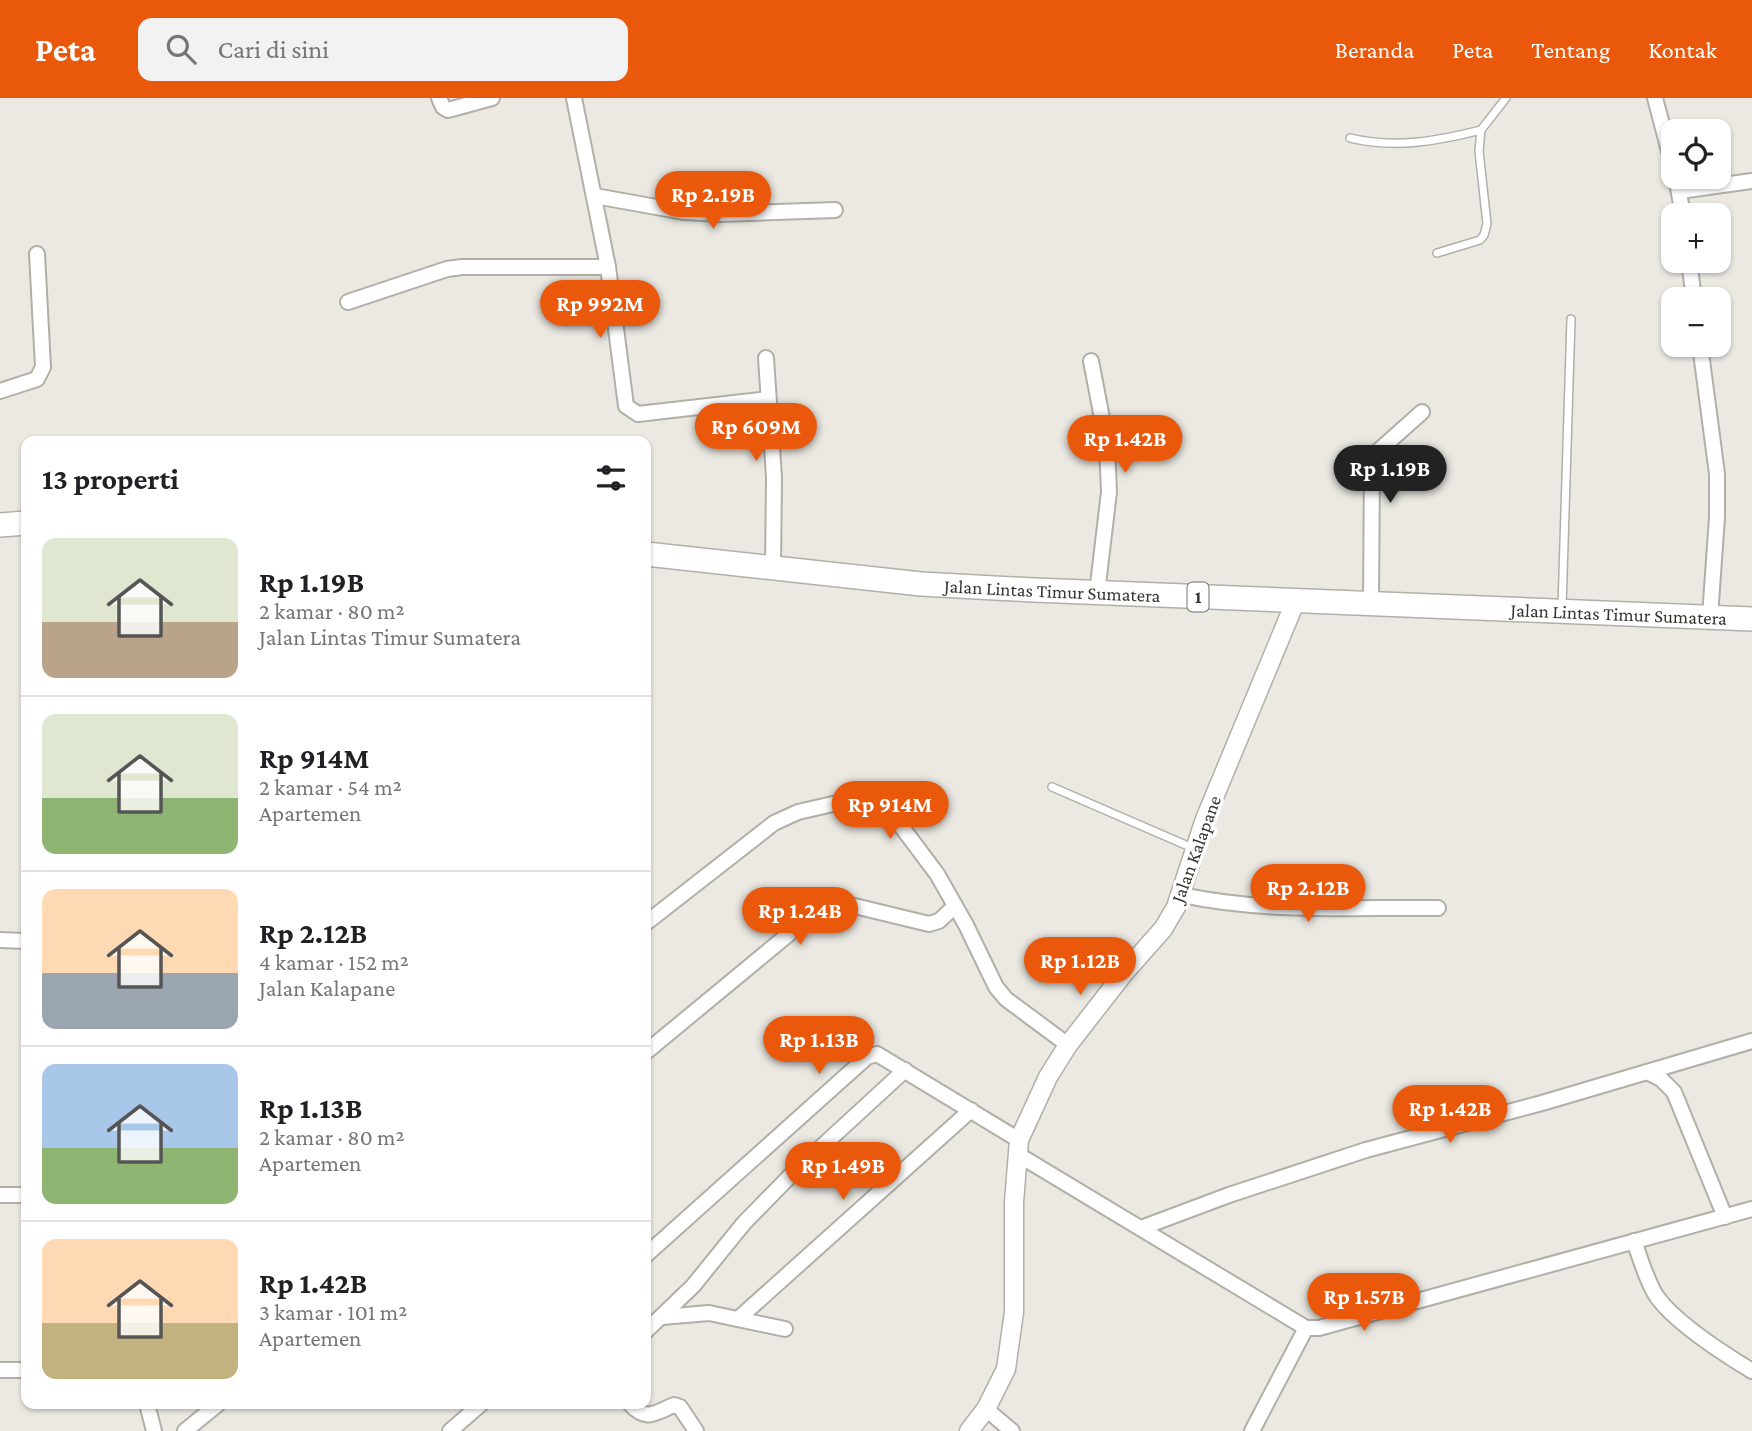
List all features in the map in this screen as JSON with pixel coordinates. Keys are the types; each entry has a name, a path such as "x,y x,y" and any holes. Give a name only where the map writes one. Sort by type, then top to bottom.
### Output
{"highway":[{"path":"0,526 21,524"},
{"name":"Jalan Lintas Timur Sumatera","path":"651,555 921,584 1752,619"}],"street":[{"path":"439,98 443,107 448,110 492,98"},
{"path":"574,98 608,267 626,406 638,414 768,399"},
{"path":"1655,98 1661,121"},
{"path":"1731,182 1752,181"},
{"path":"595,196 684,212 721,214 835,210"},
{"path":"0,391 37,379 43,367 37,254"},
{"path":"348,302 447,269 608,267"},
{"path":"1702,357 1717,474 1717,517 1710,617"},
{"path":"766,358 774,477 773,568"},
{"path":"1091,361 1107,444 1109,492 1097,593"},
{"path":"1371,603 1372,463 1376,453 1422,412"},
{"name":"Jalan Kalapane","path":"969,1431 986,1409 1006,1369 1014,1312 1014,1202 1018,1147 1048,1077 1124,973 1163,929 1182,895 1205,819 1296,600"},
{"path":"651,919 774,823 798,812 859,798 876,801 901,826 937,874 996,987 1006,999 1069,1045"},
{"path":"1182,895 1220,904 1258,906 1438,908"},
{"path":"651,1048 819,909 838,902 929,924 939,920 956,906"},
{"path":"0,940 21,942"},
{"path":"1141,1228 1229,1195 1366,1150 1752,1041"},
{"path":"651,1251 867,1057 877,1054 971,1110 1018,1147 1141,1228 1306,1328 1319,1328 1752,1209"},
{"path":"651,1327 693,1286 752,1215 793,1173 905,1070"},
{"path":"1647,1072 1661,1079 1674,1092 1725,1217"},
{"path":"738,1319 971,1110"},
{"path":"0,1195 21,1195"},
{"path":"1634,1241 1647,1279 1658,1298 1717,1350 1752,1371"},
{"path":"662,1317 709,1313 785,1329"},
{"path":"1252,1431 1306,1328"},
{"path":"0,1370 21,1370"},
{"path":"635,1409 640,1414 648,1415 674,1405 680,1407 696,1431"},
{"path":"148,1409 154,1431"},
{"path":"185,1431 212,1409"},
{"path":"450,1431 475,1409"},
{"path":"986,1409 1012,1431"}],"lane":[{"path":"1437,253 1480,240 1484,235 1487,224 1479,151 1481,130 1506,98"},
{"path":"1350,138 1369,143 1416,144 1481,130"},
{"path":"1562,611 1571,319"},
{"path":"1052,787 1196,849"}]}
